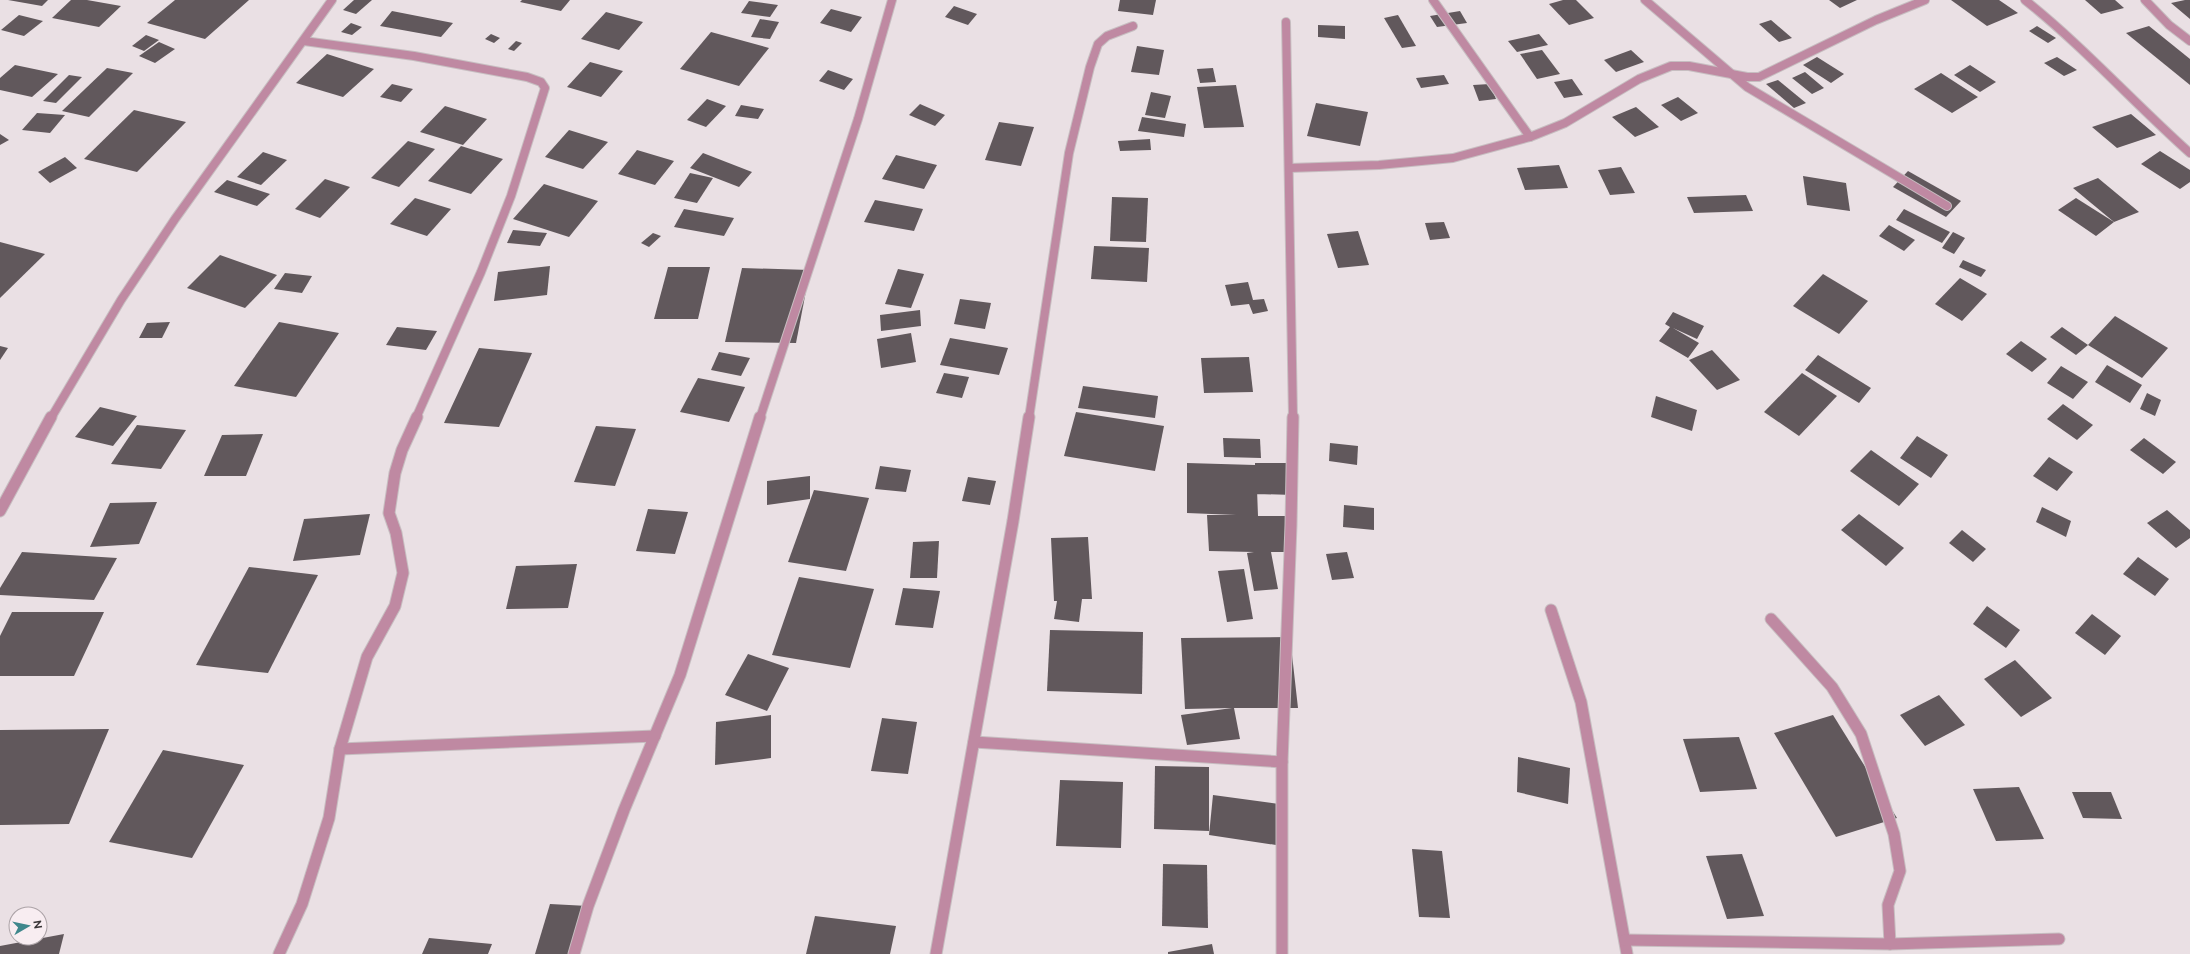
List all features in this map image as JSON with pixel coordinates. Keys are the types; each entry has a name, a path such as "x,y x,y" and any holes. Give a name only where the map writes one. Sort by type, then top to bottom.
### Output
{"street":[{"path":"0,511 32,449 122,299 202,179 304,41 332,0"},
{"path":"574,954 590,898 680,675 767,394 858,119 892,0"},
{"path":"1433,0 1530,137"},
{"path":"1645,0 1730,74 1772,102 1947,206"},
{"path":"1289,168 1380,165 1453,158 1530,137 1565,123 1639,79 1671,66 1689,66 1747,77 1758,77 1767,74 1876,20 1925,0"},
{"path":"2024,0 2059,27 2150,117 2190,153"},
{"path":"2145,0 2169,25 2190,41"},
{"path":"1282,954 1282,762 1291,525 1294,389 1290,290 1286,22"},
{"path":"936,954 1013,521 1069,154 1090,67 1098,44 1106,36 1134,26"},
{"path":"279,954 302,904 329,818 340,749 367,657 395,606 403,573 396,533 389,513 395,473 402,450 481,272 511,196 545,88 541,82 527,77 414,56 304,41"},
{"path":"1551,610 1581,702 1627,954"},
{"path":"1771,619 1832,686 1861,734 1894,834 1900,871 1888,905 1890,944"},
{"path":"340,749 655,736"},
{"path":"974,742 1282,762"},
{"path":"1625,940 1890,944 2059,938"}],"building":[{"path":"8,0 48,0 42,6"},
{"path":"71,0 87,0 121,6 99,27 52,18"},
{"path":"175,0 249,0 205,39 147,23"},
{"path":"354,0 372,0 356,14 343,10"},
{"path":"522,0 570,0 561,11 520,2"},
{"path":"1120,0 1156,0 1153,15 1118,11"},
{"path":"1563,0 1576,0 1594,18 1569,25 1549,4"},
{"path":"1829,0 1857,0 1840,8"},
{"path":"1951,0 1999,0 2018,13 1987,26"},
{"path":"2085,0 2115,0 2124,8 2101,14"},
{"path":"2185,0 2190,0 2190,19 2171,3"},
{"path":"749,1 778,5 770,17 741,13"},
{"path":"954,6 977,14 968,25 945,17"},
{"path":"831,9 862,17 851,32 820,23"},
{"path":"392,11 453,23 441,37 380,26"},
{"path":"1460,11 1467,23 1437,27 1430,16"},
{"path":"606,12 643,22 619,50 581,39"},
{"path":"19,15 43,21 24,36 1,30"},
{"path":"1398,15 1416,46 1402,48 1384,18"},
{"path":"760,19 779,22 770,39 751,37"},
{"path":"1771,20 1792,38 1779,42 1759,24"},
{"path":"351,23 362,27 352,35 341,32"},
{"path":"1318,25 1345,26 1345,39 1318,37"},
{"path":"2037,26 2056,38 2048,43 2029,31"},
{"path":"2149,26 2190,59 2190,85 2126,33"},
{"path":"711,32 769,48 739,86 680,69"},
{"path":"491,34 500,38 494,43 485,39"},
{"path":"1539,34 1548,45 1517,52 1508,41"},
{"path":"146,35 159,40 144,51 132,46"},
{"path":"516,41 522,43 514,51 508,49"},
{"path":"159,42 175,49 155,63 139,56"},
{"path":"1137,46 1164,50 1159,75 1131,72"},
{"path":"1542,50 1560,74 1537,79 1520,54"},
{"path":"1631,50 1644,62 1616,72 1604,60"},
{"path":"327,54 374,69 343,97 296,83"},
{"path":"1817,57 1844,74 1831,83 1803,65"},
{"path":"2057,57 2077,70 2064,76 2044,63"},
{"path":"590,62 623,71 601,97 567,87"},
{"path":"15,65 58,74 32,97 0,90 0,78"},
{"path":"1970,65 1996,82 1980,92 1954,75"},
{"path":"107,68 133,73 89,117 62,111"},
{"path":"1213,68 1216,82 1200,83 1197,69"},
{"path":"828,70 853,79 844,90 819,81"},
{"path":"1805,72 1824,88 1812,94 1792,78"},
{"path":"1941,73 1978,97 1952,113 1914,89"},
{"path":"69,75 82,77 56,103 43,101"},
{"path":"1444,75 1449,84 1421,88 1416,78"},
{"path":"1572,79 1583,95 1564,98 1554,82"},
{"path":"1778,80 1806,103 1794,108 1766,84"},
{"path":"392,84 413,89 401,102 380,97"},
{"path":"1490,84 1496,99 1479,101 1473,85"},
{"path":"1236,85 1244,127 1204,128 1197,87"},
{"path":"1151,92 1171,96 1165,118 1145,115"},
{"path":"1678,97 1698,113 1681,121 1661,105"},
{"path":"707,99 726,106 706,127 687,120"},
{"path":"1316,103 1368,112 1360,146 1307,136"},
{"path":"920,104 945,115 935,126 909,115"},
{"path":"741,105 764,109 758,119 735,116"},
{"path":"445,106 487,119 463,145 420,132"},
{"path":"1636,107 1659,127 1635,137 1612,117"},
{"path":"134,110 186,122 137,172 84,159"},
{"path":"37,113 65,115 50,133 22,130"},
{"path":"2131,114 2156,135 2117,148 2092,127"},
{"path":"1142,117 1186,124 1184,137 1138,131"},
{"path":"999,122 1034,127 1021,166 985,160"},
{"path":"569,130 608,142 583,169 545,157"},
{"path":"0,134 9,140 0,145"},
{"path":"1150,139 1151,150 1120,151 1118,141"},
{"path":"408,141 435,149 399,187 371,178"},
{"path":"461,146 503,159 471,194 428,181"},
{"path":"637,150 674,161 655,185 618,174"},
{"path":"2160,151 2190,170 2190,182 2180,189 2141,164"},
{"path":"263,152 287,160 261,185 237,177"},
{"path":"703,153 752,172 739,187 690,168"},
{"path":"896,155 937,165 924,189 882,179"},
{"path":"65,157 77,168 50,183 38,172"},
{"path":"1559,165 1568,188 1525,190 1517,168"},
{"path":"1621,167 1635,193 1610,195 1598,170"},
{"path":"1908,171 1961,201 1946,217 1893,187"},
{"path":"690,173 713,178 697,203 674,198"},
{"path":"1803,176 1846,183 1850,211 1807,205"},
{"path":"2098,178 2139,212 2114,222 2073,188"},
{"path":"325,179 350,187 320,218 295,209"},
{"path":"227,180 270,194 257,206 214,192"},
{"path":"544,184 598,201 569,237 513,219"},
{"path":"1746,195 1753,211 1694,213 1687,197"},
{"path":"1112,197 1148,198 1146,242 1110,241"},
{"path":"415,198 451,209 427,236 390,224"},
{"path":"2076,198 2114,222 2096,236 2058,210"},
{"path":"875,200 923,209 914,231 864,222"},
{"path":"684,209 734,218 724,236 674,227"},
{"path":"1904,209 1950,232 1942,243 1896,220"},
{"path":"1444,222 1450,238 1430,240 1425,223"},
{"path":"1889,225 1915,240 1904,251 1879,236"},
{"path":"513,230 547,233 540,246 507,243"},
{"path":"1358,231 1369,265 1338,268 1327,234"},
{"path":"1953,232 1965,238 1954,254 1942,248"},
{"path":"653,233 661,236 649,247 641,243"},
{"path":"0,242 45,254 0,298"},
{"path":"1094,246 1149,248 1147,282 1091,279"},
{"path":"220,255 277,275 245,308 187,288"},
{"path":"1963,260 1986,270 1981,277 1959,267"},
{"path":"550,266 547,295 494,301 498,272"},
{"path":"668,267 710,267 698,319 654,319"},
{"path":"742,268 810,270 796,343 725,342"},
{"path":"898,269 924,274 911,308 885,304"},
{"path":"285,273 312,276 302,293 274,289"},
{"path":"1823,274 1868,301 1839,334 1793,306"},
{"path":"1960,278 1987,294 1962,321 1935,304"},
{"path":"1248,282 1253,300 1264,299 1268,311 1253,314 1249,304 1231,306 1225,285"},
{"path":"960,299 991,303 985,329 954,324"},
{"path":"920,310 921,326 881,331 880,315"},
{"path":"1673,312 1704,326 1697,339 1673,328 1699,343 1688,358 1659,341 1670,327 1665,324"},
{"path":"2115,316 2168,348 2142,378 2088,345"},
{"path":"170,322 162,338 139,338 147,323"},
{"path":"279,322 339,333 296,397 234,386"},
{"path":"397,327 437,331 426,350 386,345"},
{"path":"2062,327 2088,345 2076,355 2050,337"},
{"path":"911,333 916,362 881,368 877,339"},
{"path":"950,338 1008,348 999,375 940,365"},
{"path":"2021,341 2047,359 2032,372 2006,354"},
{"path":"0,346 8,348 0,360"},
{"path":"479,348 532,353 499,427 444,423"},
{"path":"1712,350 1740,380 1717,390 1689,360"},
{"path":"719,352 750,358 741,376 711,370"},
{"path":"1818,355 1871,388 1859,403 1805,370"},
{"path":"1249,357 1253,392 1204,393 1201,358"},
{"path":"2107,365 2142,385 2130,403 2095,382"},
{"path":"2061,366 2088,382 2073,399 2047,383"},
{"path":"944,373 969,377 962,398 936,393"},
{"path":"1802,373 1837,396 1799,436 1764,412"},
{"path":"698,378 745,387 729,422 680,412"},
{"path":"1083,386 1158,396 1155,418 1078,408"},
{"path":"2147,393 2161,400 2155,416 2140,409"},
{"path":"1656,396 1697,410 1692,431 1651,417"},
{"path":"2063,404 2093,425 2077,440 2047,419"},
{"path":"100,407 137,416 113,446 75,437"},
{"path":"1076,412 1164,426 1155,471 1064,456"},
{"path":"137,425 186,430 161,469 111,464"},
{"path":"596,426 636,429 615,486 574,482"},
{"path":"263,434 246,476 204,476 222,435"},
{"path":"1917,436 1948,455 1931,478 1900,458"},
{"path":"1223,438 1260,439 1261,458 1224,457"},
{"path":"2144,438 2176,462 2163,474 2130,450"},
{"path":"1330,443 1358,446 1357,465 1329,461"},
{"path":"1871,450 1919,484 1899,506 1850,471"},
{"path":"2049,457 2073,472 2057,491 2033,476"},
{"path":"1187,463 1255,465 1255,463 1291,463 1294,495 1257,494 1258,516 1294,516 1296,552 1271,552 1278,589 1254,591 1247,553 1254,552 1209,551 1207,515 1236,515 1187,513"},
{"path":"880,466 911,470 906,492 875,489"},
{"path":"810,476 810,499 767,505 767,481"},
{"path":"968,477 996,481 990,505 962,501"},
{"path":"814,490 869,498 846,571 788,562"},
{"path":"157,502 139,544 90,547 110,503"},
{"path":"1344,505 1374,508 1374,530 1343,527"},
{"path":"2042,507 2071,521 2066,537 2036,522"},
{"path":"648,509 688,512 675,554 636,551"},
{"path":"2167,510 2190,530 2190,538 2176,548 2147,523"},
{"path":"370,514 360,555 293,561 304,519"},
{"path":"1859,514 1904,548 1886,566 1841,530"},
{"path":"1962,530 1986,549 1973,562 1949,543"},
{"path":"1088,537 1092,599 1082,599 1079,622 1054,619 1057,601 1054,601 1051,538"},
{"path":"939,541 937,578 910,578 913,542"},
{"path":"22,552 117,558 94,600 0,595 0,588"},
{"path":"1347,552 1354,578 1332,580 1326,554"},
{"path":"2138,557 2169,579 2155,596 2123,574"},
{"path":"577,564 568,608 506,609 516,566"},
{"path":"249,567 318,575 268,673 196,665"},
{"path":"1244,569 1253,619 1227,622 1218,571"},
{"path":"799,577 874,589 850,668 772,655"},
{"path":"903,588 940,591 933,628 895,625"},
{"path":"1987,606 2020,630 2006,648 1973,624"},
{"path":"12,612 104,612 74,676 0,676 0,636"},
{"path":"2092,614 2121,636 2105,655 2075,633"},
{"path":"1050,630 1143,632 1142,694 1047,691"},
{"path":"1290,637 1298,708 1234,708 1240,739 1187,745 1181,715 1232,708 1185,709 1181,638"},
{"path":"748,654 789,668 767,711 725,695"},
{"path":"2015,660 2052,698 2021,717 1984,679"},
{"path":"1939,695 1965,725 1925,746 1900,715"},
{"path":"771,715 771,758 715,765 716,722"},
{"path":"1833,715 1897,818 1836,837 1774,733"},
{"path":"882,718 917,722 908,774 871,771"},
{"path":"109,729 69,824 0,825 0,730"},
{"path":"1739,737 1757,789 1700,792 1683,739"},
{"path":"163,750 244,765 192,858 109,842"},
{"path":"1518,757 1570,768 1568,804 1517,792"},
{"path":"1155,766 1209,767 1209,831 1154,829"},
{"path":"1060,780 1123,782 1121,848 1056,846"},
{"path":"2019,787 2044,839 1996,841 1973,789"},
{"path":"2072,792 2111,792 2122,819 2083,818"},
{"path":"1213,795 1279,804 1276,845 1209,835"},
{"path":"1412,849 1442,851 1450,918 1419,917"},
{"path":"1742,854 1764,916 1727,919 1706,856"},
{"path":"1163,864 1207,865 1208,928 1162,926"},
{"path":"550,904 588,906 574,954 535,954"},
{"path":"815,916 896,926 890,954 806,954"},
{"path":"64,934 59,954 0,954 0,946 8,944 8,946 48,946 48,937"},
{"path":"429,938 492,944 488,954 422,954"},
{"path":"1212,944 1214,954 1168,954 1168,952"}]}
